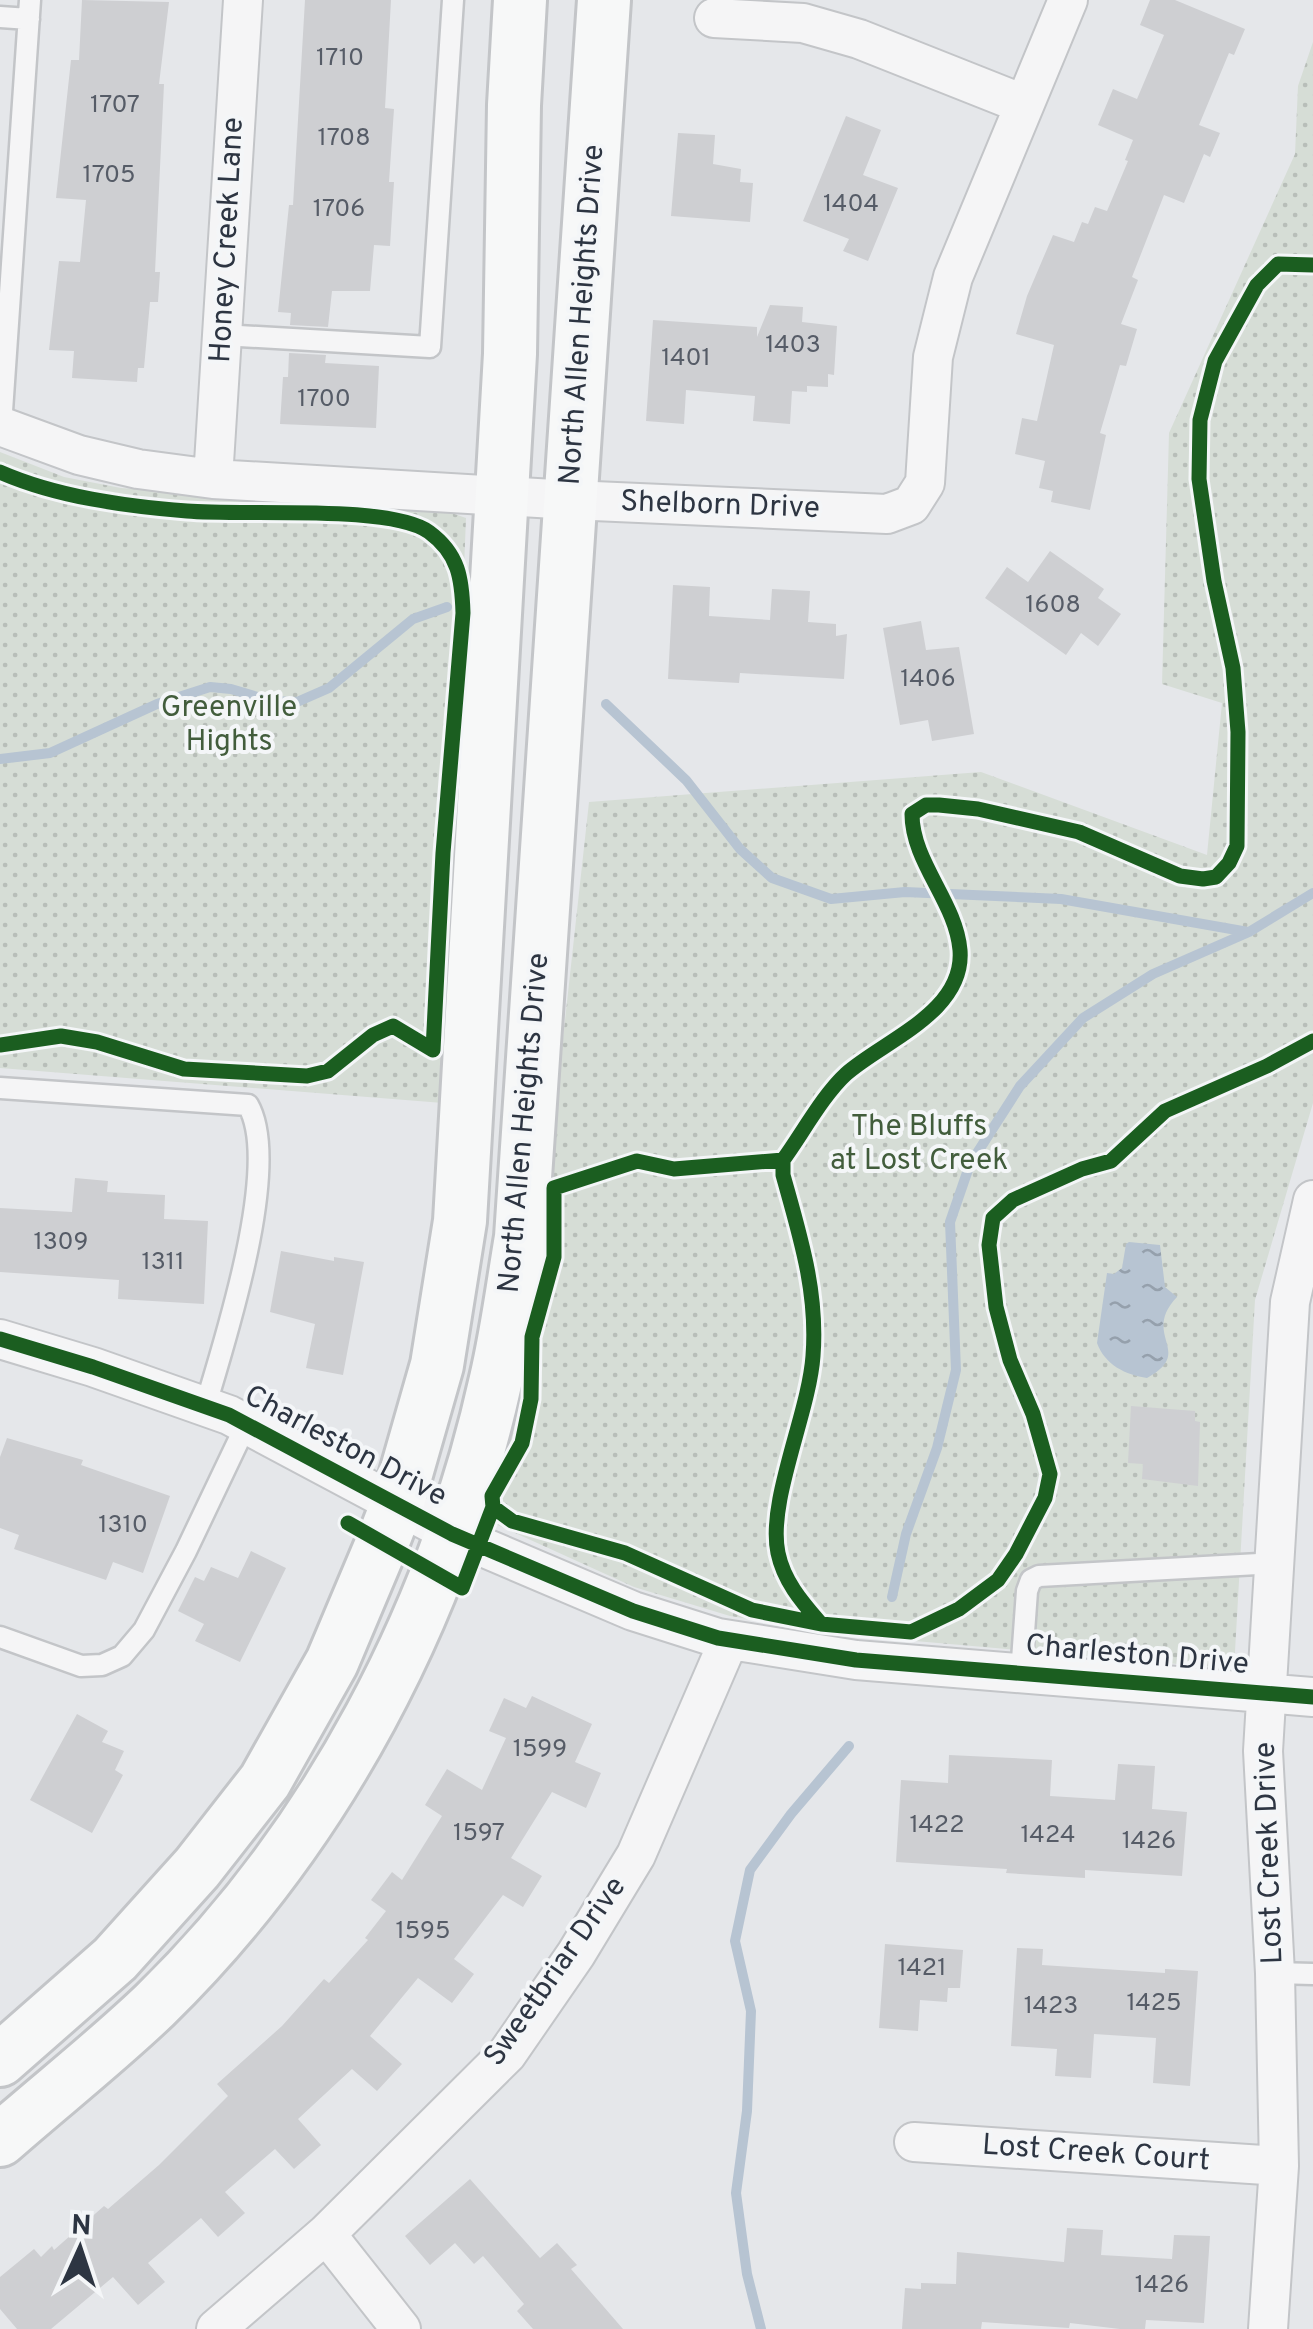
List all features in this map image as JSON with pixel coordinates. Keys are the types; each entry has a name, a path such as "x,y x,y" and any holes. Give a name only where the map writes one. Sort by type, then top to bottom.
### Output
{"main road":[{"name":"North Allen Heights Drive","path":"0,2060 115,1960 197,1868 265,1781 332,1662 397,1505 438,1365 460,1220 510,354 514,106 520,0"},
{"name":"North Allen Heights Drive","path":"0,2140 155,2004 242,1909 318,1807 388,1688 452,1534 496,1380 521,1237 604,0"}],"street":[{"name":"Honey Creek Lane","path":"214,480 243,0"},
{"name":"Shelborn Drive","path":"0,426 138,470 214,480 887,514 911,505 925,483 934,356 953,277 1068,0"},
{"path":"714,18 803,23 860,39 1023,104"},
{"name":"Lost Creek Drive","path":"1268,2329 1279,2166 1275,1973 1263,1751 1290,1302 1313,1200"},
{"name":"Charleston Drive","path":"0,1340 74,1361 205,1407 452,1534 632,1611 729,1640 856,1660 1313,1697"},
{"name":"Sweetbriar Drive","path":"216,2329 326,2234 507,2054 576,1954 636,1855 729,1640"},
{"name":"Lost Creek Court","path":"914,2142 1279,2166"},
{"path":"326,2234 401,2329"}],"lane":[{"path":"222,335 430,347 452,0"},
{"path":"0,17 30,9 0,426"},
{"path":"0,1088 248,1104 256,1119 260,1143 259,1182 230,1323 205,1407"},
{"path":"0,1637 81,1666 102,1665 122,1656 144,1630 178,1567 246,1425"},
{"path":"1022,1674 1027,1592 1038,1576 1275,1563"},
{"path":"1275,1973 1313,1974"}],"green space":[{"name":"The Bluffs at Lost Creek","path":"1313,42 1313,1103 1255,1300 1234,1669 858,1636 730,1616 634,1587 480,1517 541,1238 589,802 981,772 1207,855 1222,703 1162,684 1169,433 1295,154 1298,86"},
{"name":"Greenville Hights","path":"0,452 64,477 121,488 443,510 466,518 443,1103 0,1068"}],"water":[{"path":"1129,1242 1160,1245 1165,1287 1177,1297 1164,1322 1167,1359 1147,1378 1117,1368 1097,1343 1107,1273 1114,1274 1122,1268"}],"building":[{"path":"82,0 169,2 159,84 164,84 155,272 160,272 158,302 150,302 144,368 138,368 137,382 72,378 74,351 49,350 59,261 80,262 86,200 56,198 71,60 79,60"},
{"path":"305,0 391,0 385,108 394,109 390,246 374,245 370,291 332,291 328,327 290,325 291,313 278,312 289,205 293,205"},
{"path":"1150,0 1175,0 1245,29 1234,55 1229,53 1199,125 1220,133 1210,157 1204,154 1184,203 1164,195 1132,277 1138,280 1121,324 1137,329 1126,366 1120,365 1100,433 1106,435 1090,510 1051,502 1053,491 1039,488 1045,461 1015,454 1022,418 1037,421 1054,345 1016,334 1053,235 1074,242 1082,222 1088,224 1095,207 1107,211 1128,161 1125,160 1133,140 1098,125 1113,89 1137,99 1164,35 1140,25"},
{"path":"846,116 881,130 863,175 898,188 868,261 843,251 849,239 803,221"},
{"path":"678,133 715,135 713,164 741,169 740,182 753,183 750,222 671,216"},
{"path":"770,305 803,307 802,322 837,326 834,375 828,374 828,387 807,386 807,392 792,391 790,424 753,421 755,396 686,390 684,424 646,421 653,320 757,327 757,337"},
{"path":"289,353 326,355 325,363 379,366 376,428 280,424"},
{"path":"1050,551 1104,589 1098,598 1121,614 1098,646 1081,633 1066,655 985,598 1007,567 1028,582"},
{"path":"673,585 710,587 709,616 770,620 772,589 810,591 808,622 836,624 836,636 847,634 844,679 740,673 739,683 668,679"},
{"path":"921,621 926,650 959,647 974,734 932,741 928,720 900,725 883,628"},
{"path":"75,1178 108,1181 107,1192 165,1195 164,1219 208,1221 204,1304 118,1299 119,1280 0,1272 0,1208 72,1212"},
{"path":"281,1251 364,1262 343,1375 306,1368 315,1324 270,1312"},
{"path":"1131,1406 1195,1411 1195,1421 1200,1422 1198,1486 1142,1479 1143,1464 1128,1463"},
{"path":"7,1438 83,1460 81,1465 170,1496 143,1573 113,1562 106,1580 14,1549 19,1535 0,1528 0,1457"},
{"path":"251,1551 286,1568 240,1662 195,1641 204,1624 178,1611 195,1577 204,1581 211,1567 238,1578"},
{"path":"532,1696 592,1724 575,1762 601,1773 586,1808 552,1792 511,1858 542,1876 523,1907 503,1895 454,1959 474,1974 452,2003 418,1978 370,2036 402,2064 377,2091 352,2069 298,2119 321,2145 294,2169 275,2149 225,2192 245,2213 218,2237 201,2218 148,2263 165,2282 138,2305 113,2277 51,2329 17,2329 0,2309 0,2277 34,2249 41,2257 52,2246 54,2250 104,2206 108,2209 228,2096 217,2084 282,2026 324,1979 329,1983 368,1940 365,1938 386,1911 371,1900 392,1872 402,1880 442,1816 425,1805 447,1769 482,1790 506,1738 489,1731 504,1698 526,1708"},
{"path":"77,1714 108,1731 102,1742 124,1751 115,1770 123,1775 92,1833 30,1800"},
{"path":"949,1755 1052,1760 1050,1796 1115,1800 1118,1764 1155,1766 1152,1809 1187,1812 1182,1876 1085,1870 1085,1878 896,1862 901,1780 948,1783"},
{"path":"885,1944 963,1950 960,1988 948,1988 947,2002 920,2000 918,2031 879,2028"},
{"path":"1017,1948 1043,1949 1042,1965 1165,1973 1165,1969 1198,1971 1190,2086 1153,2083 1156,2038 1094,2034 1091,2078 1055,2076 1057,2049 1011,2046"},
{"path":"470,2179 540,2258 557,2243 577,2265 571,2269 623,2329 533,2329 517,2311 524,2304 483,2256 474,2264 455,2243 430,2265 405,2236"},
{"path":"1067,2228 1103,2230 1101,2255 1172,2259 1174,2235 1210,2236 1204,2323 1146,2320 1145,2329 1120,2329 1070,2323 1069,2328 982,2322 981,2329 902,2329 905,2288 921,2289 921,2283 956,2284 957,2252 1064,2262"}],"waterway":[{"path":"0,759 50,753 157,704 210,687 271,701 297,702 329,688 413,619 447,607"},
{"path":"606,704 686,780 740,849 772,878 831,899 905,892 1061,899 1248,932"},
{"path":"892,1597 906,1534 937,1448 956,1370 950,1222 970,1164 1020,1086 1083,1018 1153,974 1249,932 1313,893"},
{"path":"761,2329 747,2274 736,2193 747,2111 751,2011 735,1941 750,1870 849,1746"}],"cycle path":[{"path":"821,1624 785,1573 776,1532 783,1483 810,1379 814,1332 806,1264 783,1175 783,1160 837,1083 936,1008 950,991 958,972 957,932 919,849 912,814 926,805 978,809 1079,832 1180,876 1216,877 1229,863 1237,846 1238,732 1233,668 1214,581 1199,479 1200,420 1215,361 1257,285 1278,264 1313,265"},
{"path":"0,472 68,494 140,506 212,512 350,514 410,523 439,540 453,558 460,578 463,613 443,853 433,1050 393,1026 373,1035 328,1071 307,1076 184,1069 97,1042 61,1036 0,1045"},
{"path":"783,1160 674,1169 637,1161 554,1188 554,1257 532,1337 531,1399 522,1443 492,1496 493,1507 512,1521 625,1553 752,1610 821,1624 911,1632 959,1609 998,1580 1045,1498 1050,1474 996,1307 989,1245 993,1218 1013,1200 1082,1169 1111,1161 1165,1111 1313,1041"},
{"path":"0,1339 229,1415 452,1534 633,1611 718,1638 856,1660 1313,1697"},
{"path":"348,1523 462,1588 493,1507"}]}
